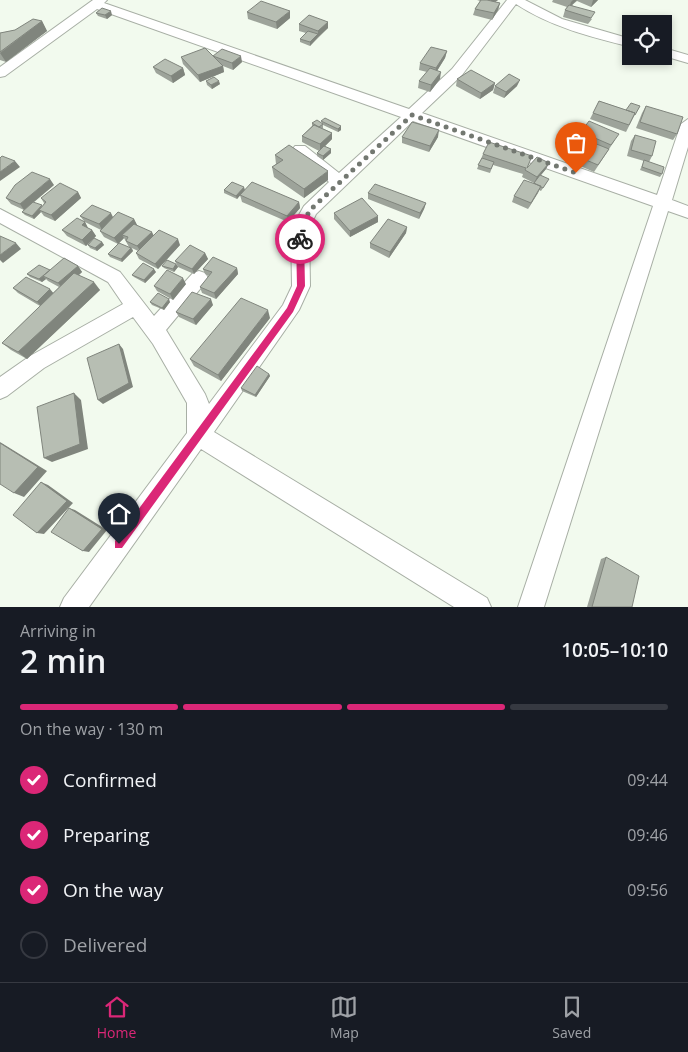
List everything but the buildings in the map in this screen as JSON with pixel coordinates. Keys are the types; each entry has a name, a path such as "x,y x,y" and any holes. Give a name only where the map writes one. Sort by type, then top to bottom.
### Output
{"street":[{"path":"73,607 290,310 301,286 300,229 310,210 456,72 513,0"},
{"path":"517,0 535,12 559,22 622,40"},
{"path":"0,73 98,2 688,212"},
{"path":"672,54 688,59"},
{"path":"531,607 688,124"},
{"path":"300,150 339,181"},
{"path":"4,222 114,277 154,330 198,401 198,435"},
{"path":"154,330 199,278"},
{"path":"0,389 37,362 136,306"},
{"path":"198,435 478,607"}],"way so far":[{"path":"300,239 300,229 310,210 412,115 576,173"}],"route":[{"path":"119,544 290,310 301,286 300,239"}]}
